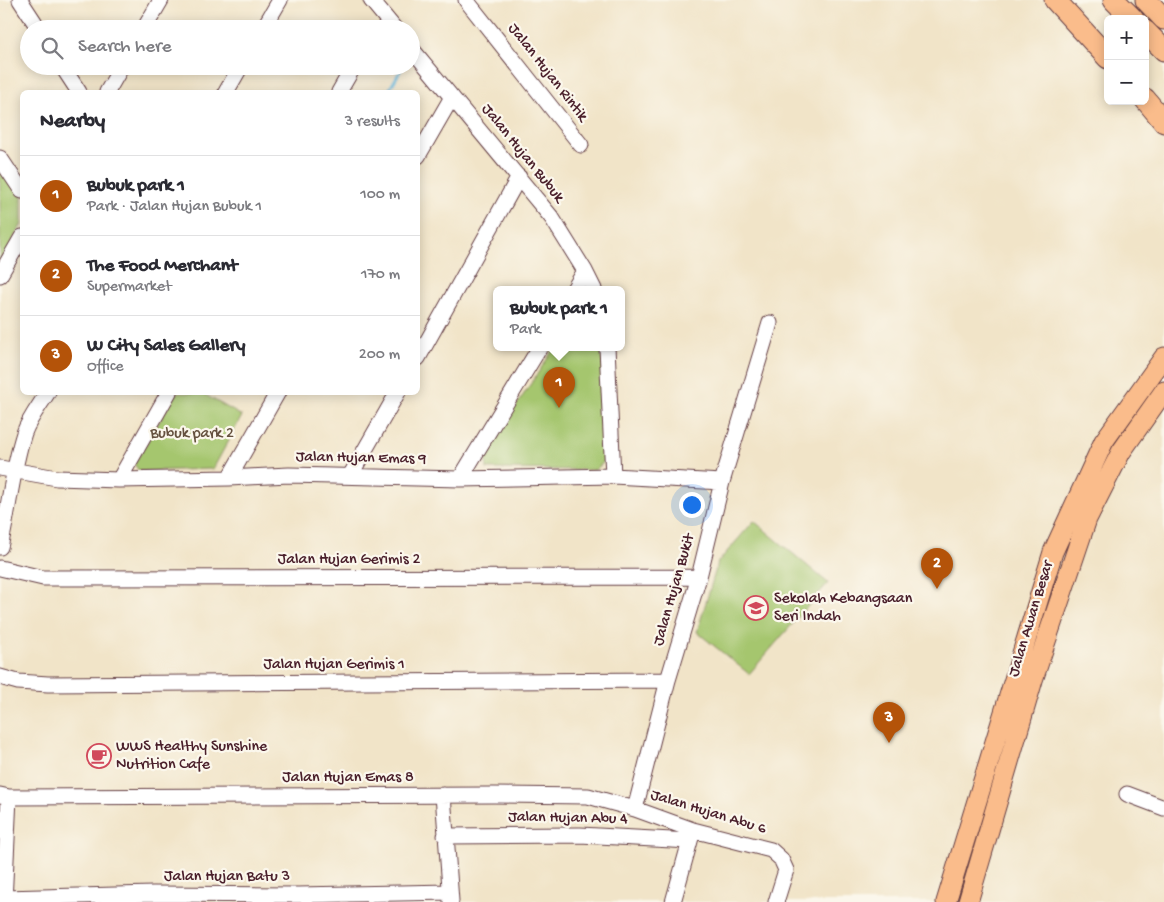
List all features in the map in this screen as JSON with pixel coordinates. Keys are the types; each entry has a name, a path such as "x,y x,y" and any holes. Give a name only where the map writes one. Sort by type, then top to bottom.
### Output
{"highway":[{"path":"1055,0 1104,54"},
{"path":"1114,0 1129,15"},
{"path":"1146,0 1164,20"},
{"path":"1149,34 1164,50"},
{"path":"1149,104 1164,122"}],"main road":[{"name":"Jalan Awan Besar","path":"946,902 1054,552 1104,441 1164,357"},
{"name":"Jalan Awan Besar","path":"968,902 1034,680 1087,519 1122,452 1164,391"},
{"path":"972,817 989,810 998,802"}],"street":[{"path":"20,0 32,20"},
{"path":"149,20 161,0"},
{"path":"268,20 280,0"},
{"path":"371,0 388,20"},
{"name":"Jalan Hujan Rintik","path":"466,0 581,145"},
{"path":"381,20 384,15"},
{"name":"Jalan Hujan Bubuk","path":"420,59 552,218 592,286"},
{"path":"68,75 78,90"},
{"path":"108,90 117,75"},
{"path":"227,90 236,75"},
{"path":"340,90 349,75"},
{"path":"420,153 452,97"},
{"path":"0,158 20,188"},
{"path":"420,354 519,176"},
{"path":"0,275 20,240"},
{"path":"576,286 585,271"},
{"name":"Jalan Hujan Bukit","path":"636,809 668,680 698,577 722,482 770,323"},
{"path":"460,479 538,351"},
{"path":"607,351 613,476"},
{"path":"0,547 6,522 7,470 25,431 46,395"},
{"path":"119,480 166,395"},
{"path":"229,478 276,395"},
{"path":"350,476 396,395"},
{"name":"Jalan Hujan Emas 9","path":"7,470 57,478 119,480 288,475 460,479 613,476 722,482"},
{"name":"Jalan Hujan Gerimis 2","path":"0,568 43,578 698,577"},
{"name":"Jalan Hujan Gerimis 1","path":"0,677 18,682 48,684 668,680"},
{"path":"1127,794 1163,804"},
{"path":"443,795 451,897"},
{"path":"4,796 4,900"},
{"name":"Jalan Hujan Emas 8","path":"4,796 588,796 636,809"},
{"name":"Jalan Hujan Abu 6","path":"636,809 691,835 771,850 781,859 786,870 776,902"},
{"path":"673,902 691,835"},
{"name":"Jalan Hujan Abu 4","path":"445,836 691,835"},
{"name":"Jalan Hujan Batu 3","path":"4,900 153,894 451,897"}],"green space":[{"path":"0,156 20,191 20,228 0,264"},
{"path":"552,351 600,351 603,364 604,462 595,470 487,469 485,453"},
{"name":"Bubuk park 2","path":"175,395 205,395 242,416 213,469 139,471 134,464"},
{"path":"754,521 828,583 749,674 697,632 718,562"}],"waterway":[{"path":"389,90 398,75"}],"place":[{"name":"Bubuk park 1","path":"559,408"},
{"name":"The Food Merchant","path":"937,589"},
{"name":"Sekolah Kebangsaan Seri Indah","path":"756,608"},
{"name":"W City Sales Gallery","path":"889,743"},
{"name":"WWS Healthy Sunshine Nutrition Cafe","path":"99,756"}]}
